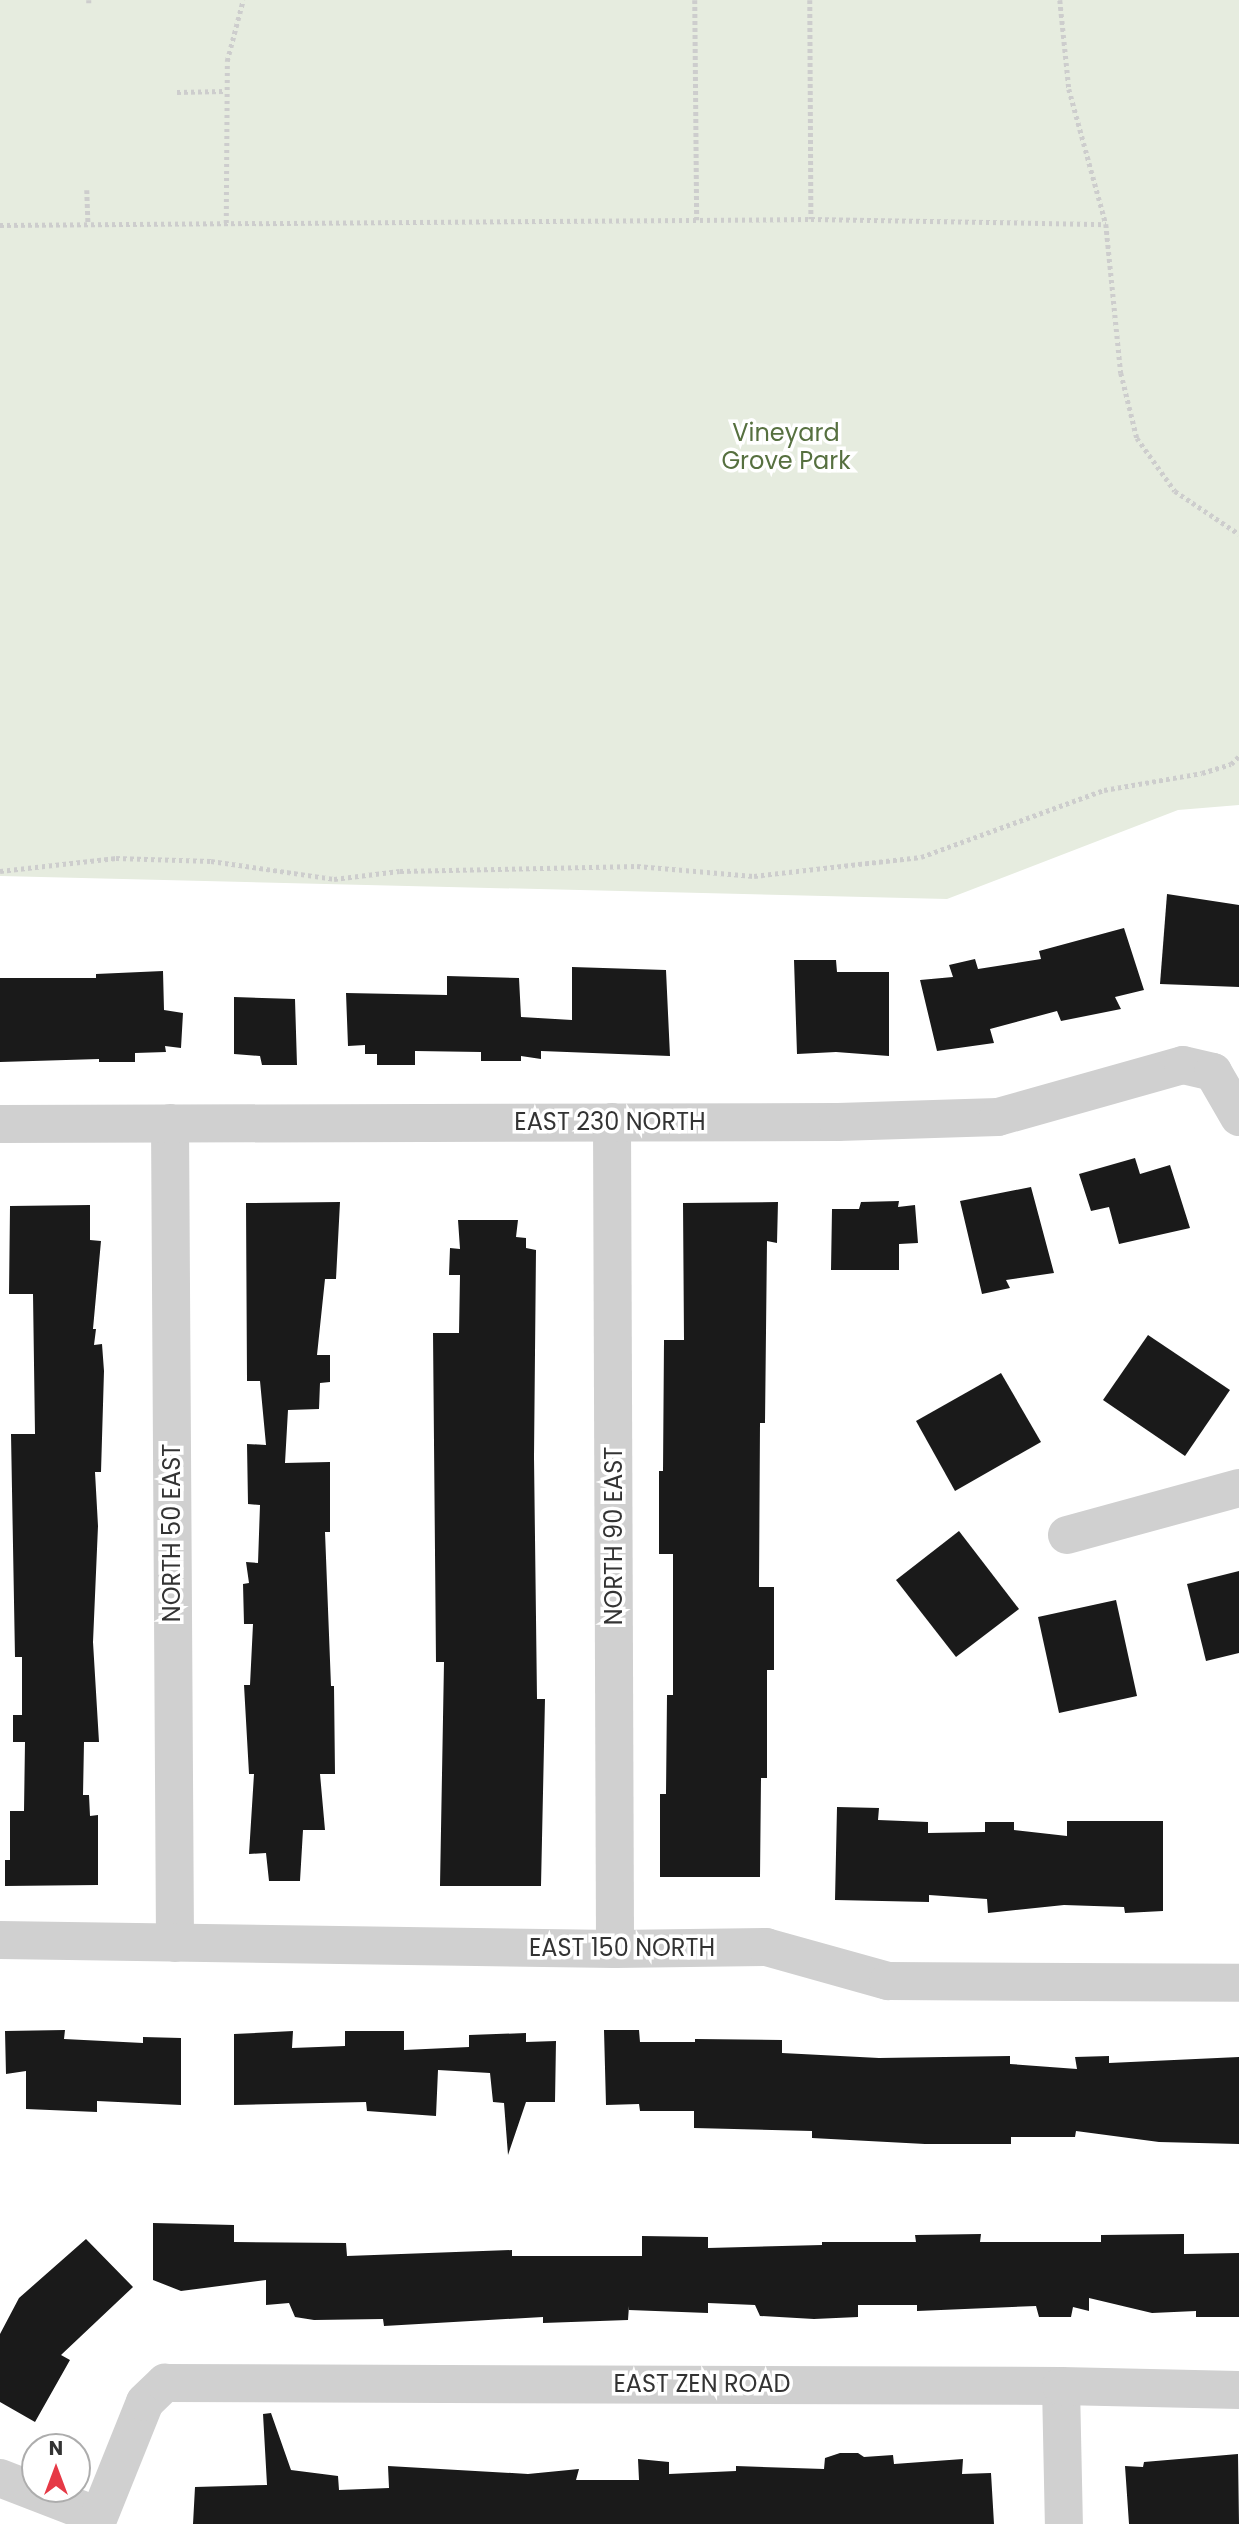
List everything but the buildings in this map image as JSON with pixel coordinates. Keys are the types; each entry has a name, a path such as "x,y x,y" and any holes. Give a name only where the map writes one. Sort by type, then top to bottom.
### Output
{"street":[{"name":"EAST 230 NORTH","path":"0,1124 838,1122 998,1117 1183,1065 1213,1072 1239,1117"},
{"name":"NORTH 90 EAST","path":"612,1122 615,1949"},
{"name":"NORTH 50 EAST","path":"170,1123 175,1943"},
{"path":"1067,1535 1239,1489"},
{"name":"EAST 150 NORTH","path":"0,1940 615,1949 766,1947 888,1981 1239,1983"},
{"name":"EAST ZEN ROAD","path":"97,2520 145,2402 164,2383 1061,2386 1239,2390"},
{"path":"1061,2386 1064,2524"},
{"path":"0,2479 97,2520"}],"path":[{"path":"226,223 227,61 243,0"},
{"path":"695,0 696,220"},
{"path":"810,0 811,219"},
{"path":"1060,0 1069,89 1106,224 1121,373 1137,438 1175,491 1239,534"},
{"path":"177,92 225,91"},
{"path":"87,190 88,224"},
{"path":"0,225 811,219 1106,224"},
{"path":"1231,764 1239,756"},
{"path":"0,872 116,858 211,861 334,879 400,871 636,866 754,876 921,857 1104,790 1239,764"}],"green space":[{"name":"Vineyard Grove Park","path":"0,0 1239,0 1239,805 1178,810 947,899 0,876"}]}
